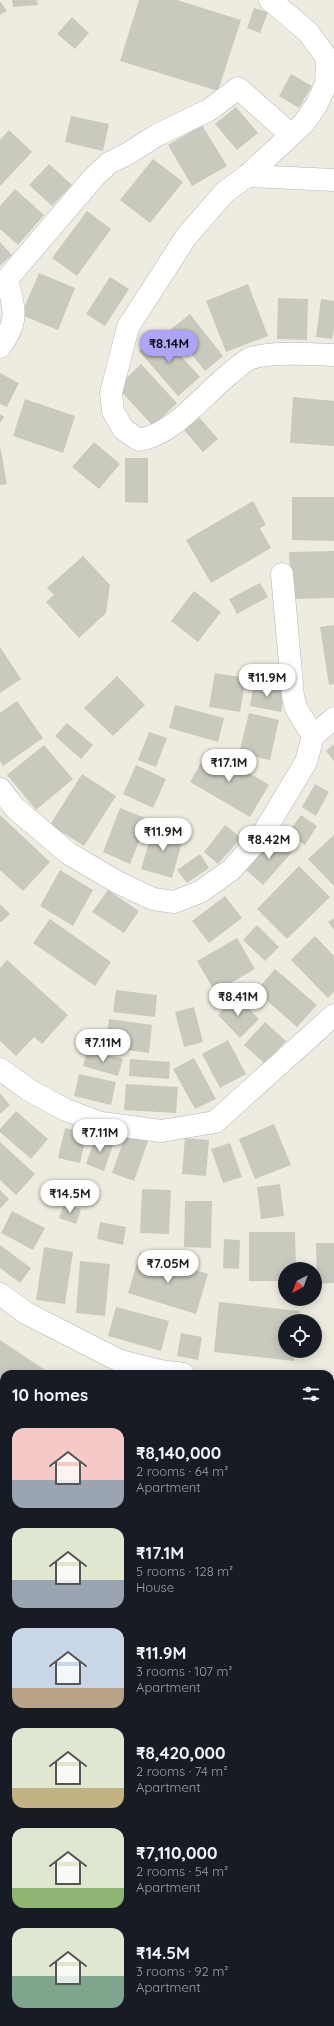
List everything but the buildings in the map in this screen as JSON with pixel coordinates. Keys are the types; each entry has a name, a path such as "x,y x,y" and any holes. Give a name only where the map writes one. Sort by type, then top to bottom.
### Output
{"street":[{"path":"270,0 308,32 327,58 326,84 317,104 304,123 290,134 247,176 225,192 186,236 128,327 111,393 113,411 123,429 139,440 152,438 166,431 224,378 249,359 279,354 334,355"},
{"path":"0,347 9,334 15,316 4,282 94,177 109,163 129,153 157,135 209,110 238,88 290,134"},
{"path":"247,176 334,180"},
{"path":"282,574 293,696 296,708 313,736"},
{"path":"0,789 15,808 68,853 117,882 153,899 174,902 200,892 232,870 262,835 306,762 313,736 334,718"},
{"path":"0,1069 30,1090 66,1110 101,1122 161,1131 215,1122 334,1015"},
{"path":"0,1294 26,1313 120,1361 156,1370"}]}
